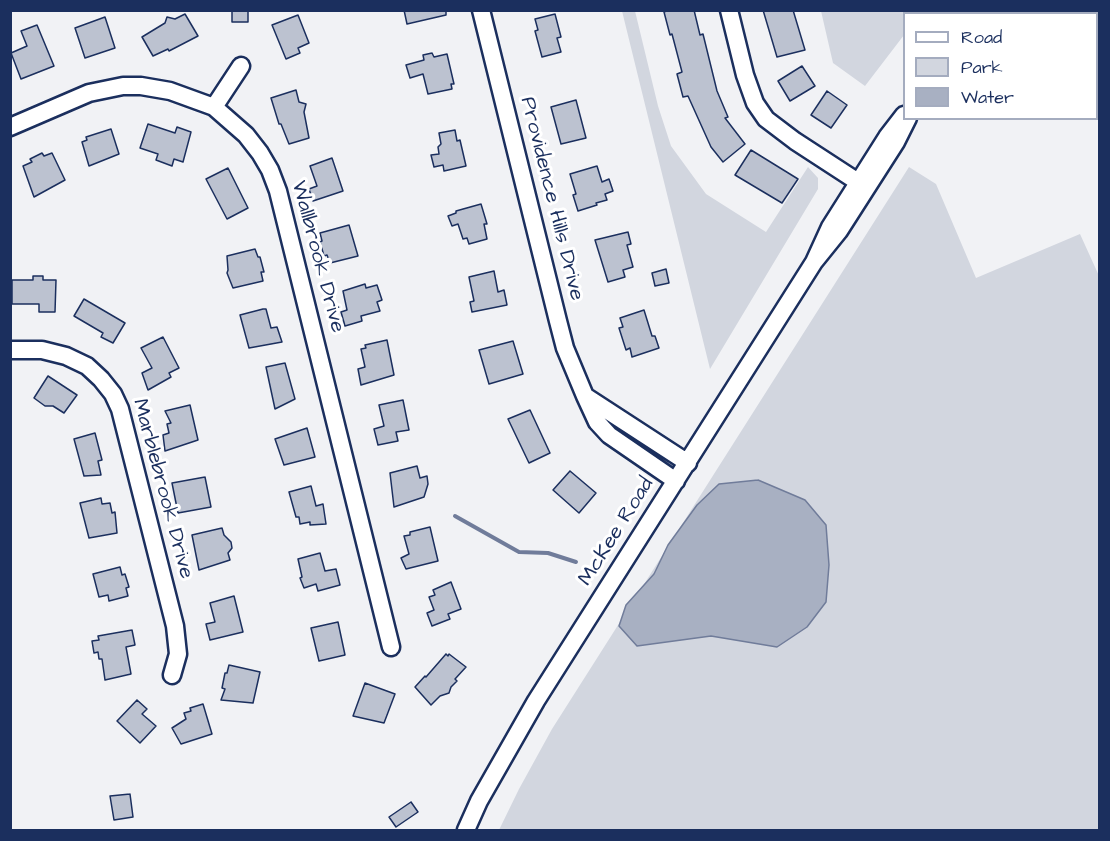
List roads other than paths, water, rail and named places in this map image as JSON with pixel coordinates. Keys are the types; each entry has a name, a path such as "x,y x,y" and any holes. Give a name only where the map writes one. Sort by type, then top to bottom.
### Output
{"street":[{"name":"Providence Hills Drive","path":"481,10 565,348 597,422 609,435 676,481"},
{"path":"729,10 745,75 755,103 766,119 858,182"},
{"path":"214,107 241,66"},
{"name":"Wallbrook Drive","path":"10,127 89,93 123,86 141,86 170,91 214,107 246,135 260,153 278,191 391,647"},
{"name":"McKee Road","path":"814,262 830,227 887,136 903,116"},
{"name":"McKee Road","path":"466,831 479,801 536,700 814,262 839,231 896,142 907,120"},
{"name":"Marblebrook Drive","path":"10,350 42,350 66,356 87,366 113,394 120,409 175,626 178,654 172,675"},
{"path":"585,396 688,463"}],"water":[{"path":"758,480 805,500 826,525 829,565 826,602 807,627 777,647 711,636 637,646 619,626 626,605 654,574 668,545 697,505 719,484"}],"waterway":[{"path":"455,516 519,552 548,553 576,562"}]}
